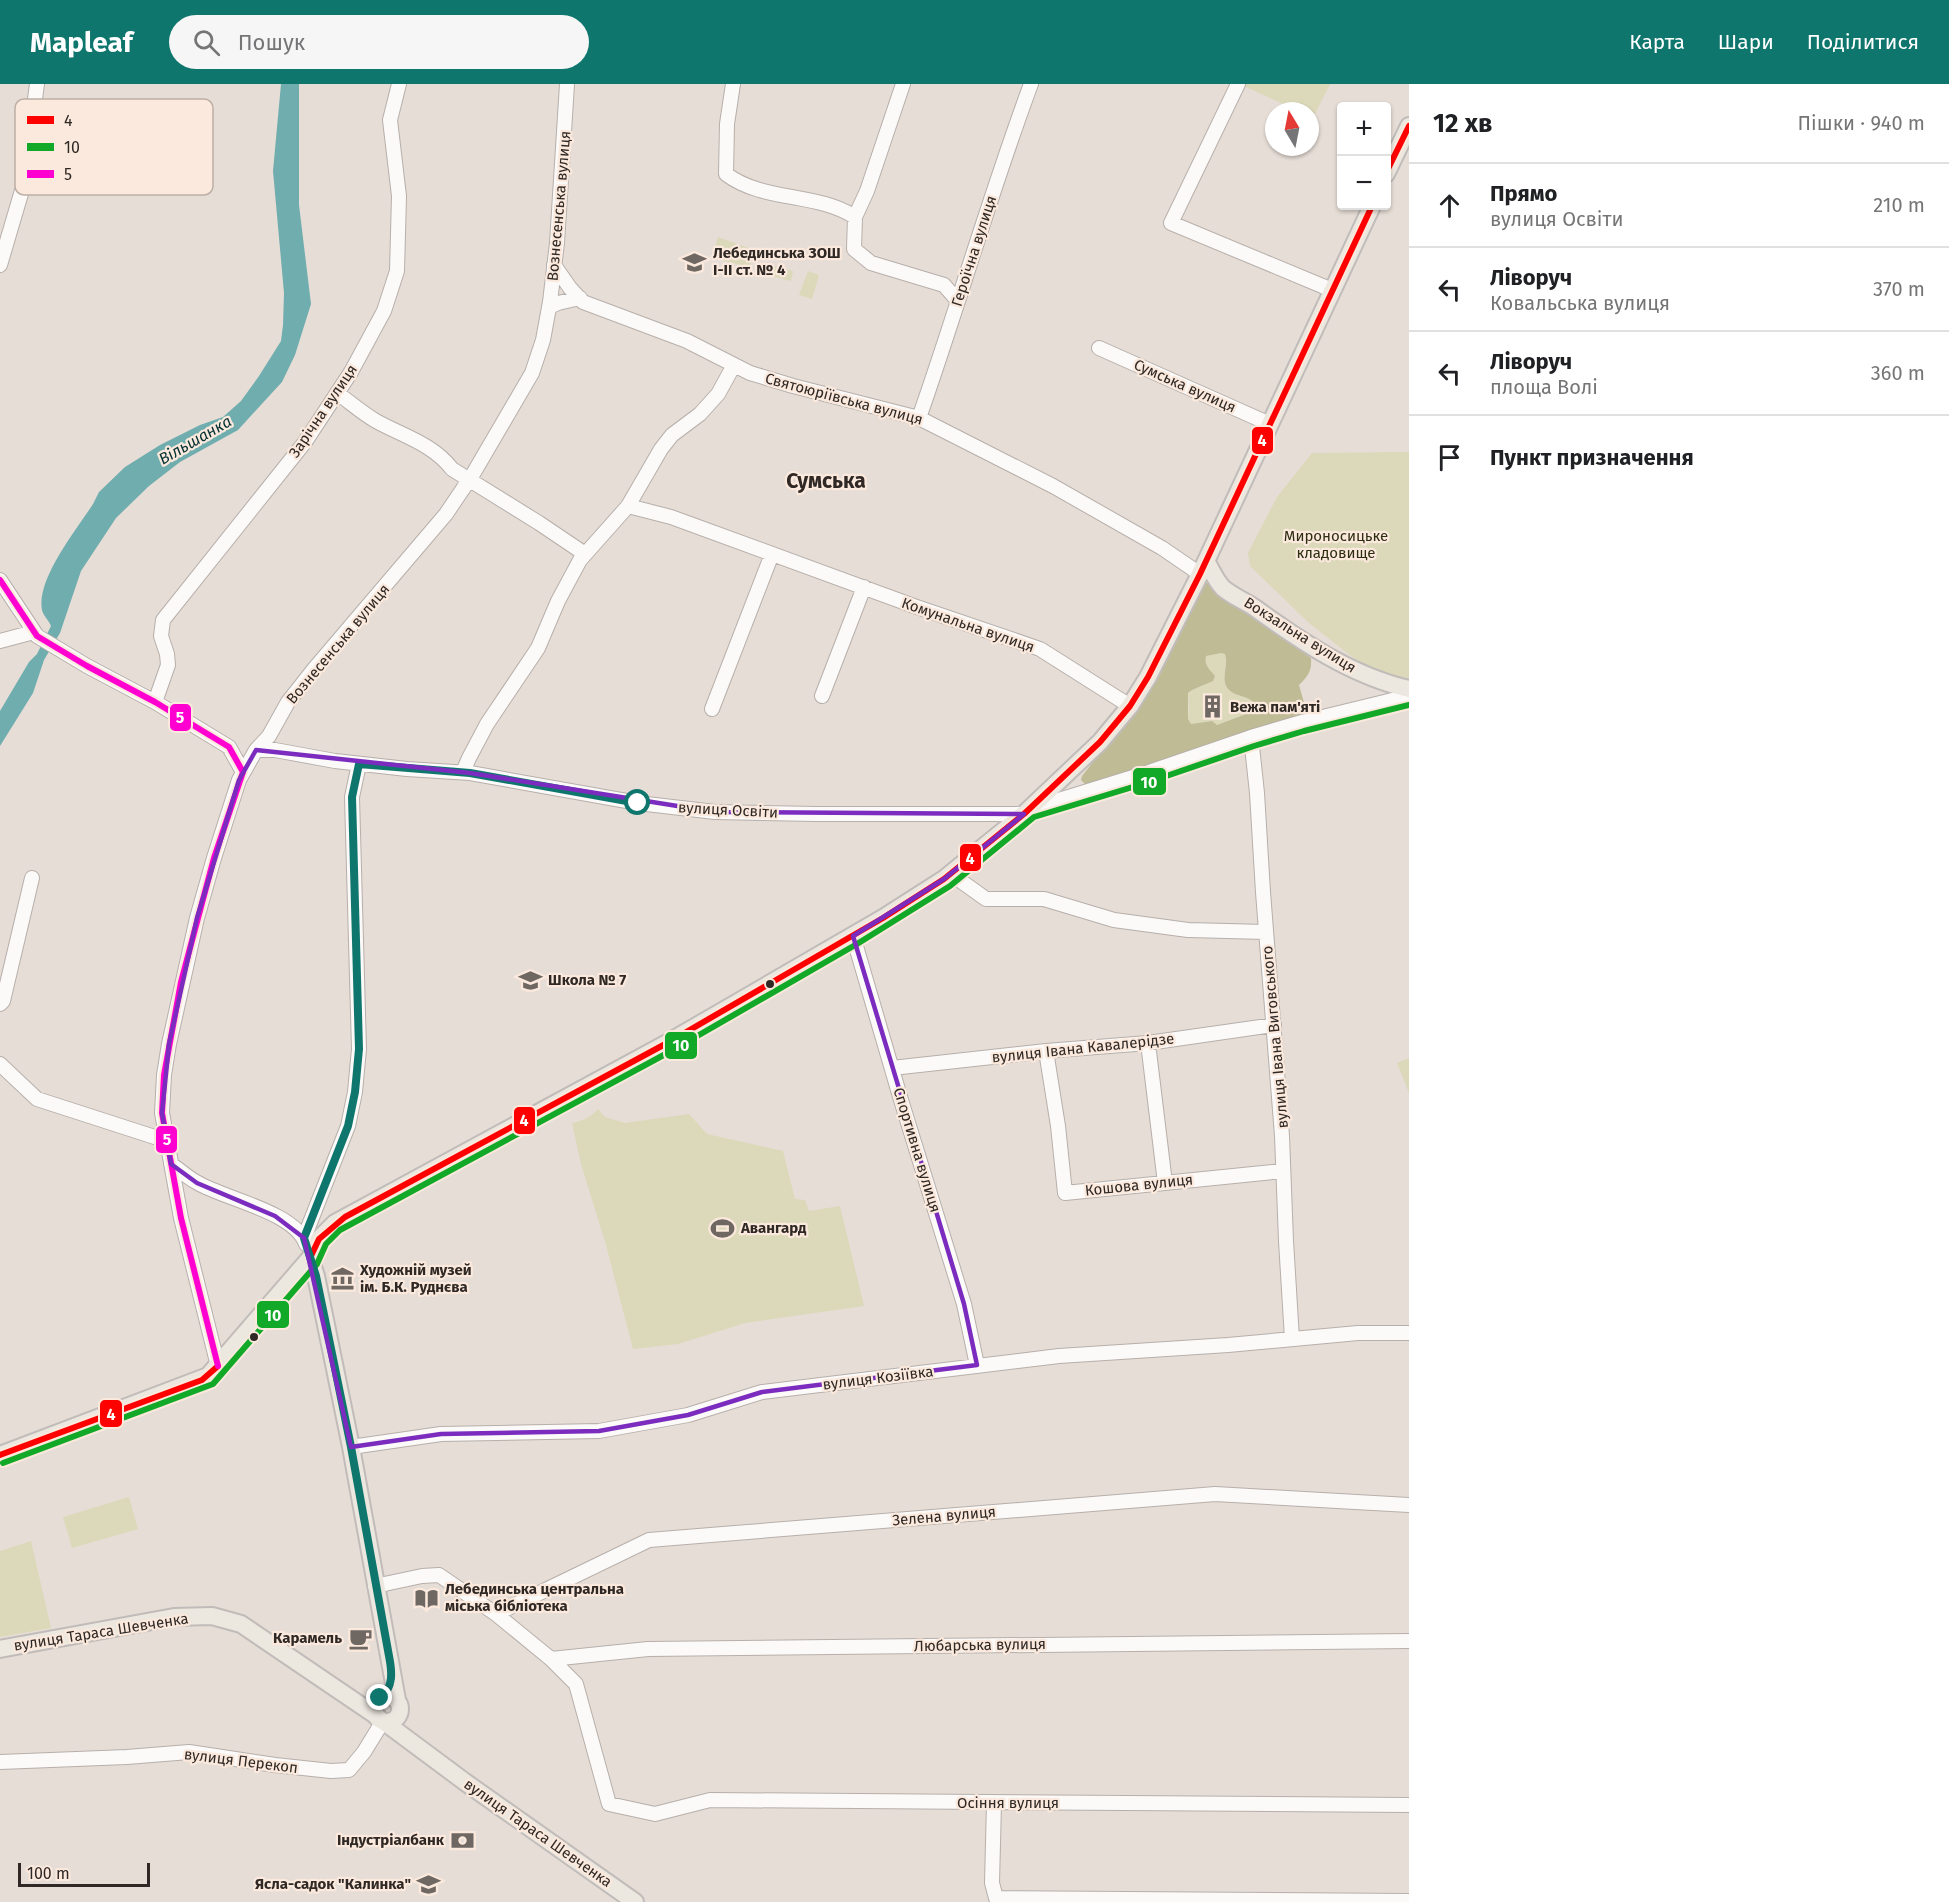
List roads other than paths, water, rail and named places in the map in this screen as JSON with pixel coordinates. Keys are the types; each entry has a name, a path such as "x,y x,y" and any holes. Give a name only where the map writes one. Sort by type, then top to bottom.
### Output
{"main road":[{"path":"1391,164 1409,126"},
{"path":"0,1455 202,1380 218,1366 310,1258 319,1239 335,1223 669,1042 853,936 951,874 1027,812 1100,742 1130,706 1148,676 1203,567 1370,210"},
{"name":"Вокзальна вулиця","path":"1203,567 1223,588 1328,656 1364,675 1409,688"},
{"path":"310,1258 316,1276 351,1447 392,1678 390,1702 393,1720 380,1719"},
{"name":"вулиця Тараса Шевченка","path":"0,1649 174,1617 212,1616 241,1624 380,1719 635,1902"},
{"path":"356,1704 390,1702"},
{"path":"390,1702 405,1737"}],"street":[{"path":"35,99 37,84"},
{"name":"Зарічна вулиця","path":"155,702 168,665 161,636 164,620 305,442 337,393 384,311 397,272 399,196 390,120 399,84"},
{"name":"Вознесенська вулиця","path":"218,1366 181,1218 162,1113 164,1075 181,982 214,858 243,772 256,750 269,736 288,702 446,514 532,373 543,340 549,307 567,84"},
{"path":"733,84 727,124 726,174 735,181 820,202 855,217"},
{"path":"903,84 867,191 855,217 854,249 871,263 944,285 957,300"},
{"name":"Героїчна вулиця","path":"919,418 1030,84"},
{"path":"1238,84 1171,223 1332,290"},
{"path":"0,265 21,195"},
{"name":"Святоюріївська вулиця","path":"554,265 583,302 687,341 750,373 919,418 1053,486 1162,548 1203,567"},
{"path":"549,307 580,298"},
{"name":"Сумська вулиця","path":"1099,348 1270,424"},
{"path":"463,772 487,724 538,648 558,601 580,560 628,506 661,449 672,435 700,414 718,394 734,365"},
{"path":"337,393 375,420 418,441 442,456 452,469 585,554"},
{"name":"Комунальна вулиця","path":"628,506 671,517 1040,649 1130,706"},
{"path":"712,710 772,554"},
{"path":"0,580 35,634 64,653 155,702 229,747 243,772"},
{"path":"822,696 864,587"},
{"path":"0,641 35,634"},
{"path":"1027,812 1251,737 1409,696"},
{"name":"вулиця Івана Виговського","path":"1251,737 1274,1025 1292,1339"},
{"name":"вулиця Освіти","path":"256,750 275,750 359,764 463,772 638,803 715,812 827,814 1027,812"},
{"path":"304,1238 348,1126 355,1092 359,1049 352,797 359,764"},
{"path":"951,874 986,900 1044,899 1114,920 1188,930 1266,932"},
{"path":"0,1004 3,1001 32,878"},
{"name":"Спортивна вулиця","path":"853,936 964,1304 977,1365"},
{"name":"вулиця Івана Кавалерідзе","path":"892,1068 1046,1051 1148,1043 1274,1025"},
{"path":"1148,1043 1165,1183"},
{"name":"Кошова вулиця","path":"1046,1051 1058,1126 1065,1193 1283,1171"},
{"path":"0,1064 37,1099 167,1141"},
{"path":"171,1164 197,1183 275,1216 297,1230 304,1238 310,1258"},
{"name":"вулиця Козіївка","path":"351,1447 441,1434 599,1431 688,1415 762,1392 1059,1356 1358,1333 1409,1333"},
{"name":"Зелена вулиця","path":"496,1614 649,1539 1215,1494 1409,1505"},
{"path":"375,1586 422,1576 439,1575 496,1614 551,1659"},
{"name":"Любарська вулиця","path":"551,1659 648,1649 1409,1641"},
{"name":"Осіння вулиця","path":"551,1659 576,1684 609,1804 655,1814 710,1800 1409,1805"},
{"name":"вулиця Перекоп","path":"0,1762 189,1752 275,1766 331,1771 349,1770 364,1752 380,1719"},
{"path":"994,1803 992,1883 996,1898 1409,1901"}],"water":[{"name":"Вільшанка","path":"281,84 299,84 299,205 311,304 295,355 282,382 238,430 180,462 149,486 116,518 81,571 60,633 44,660 33,693 0,746 0,711 29,662 37,654 51,626 42,610 45,584 59,555 99,492 125,467 160,445 200,425 223,417 241,401 281,341 284,293 273,171"}],"place":[{"name":"Лебединська ЗОШ І-ІІ ст. № 4","path":"695,262"},
{"name":"Вежа пам'яті","path":"1212,707"},
{"name":"Школа № 7","path":"530,980"},
{"name":"Авангард","path":"723,1228"},
{"name":"Художній музей ім. Б.К. Руднєва","path":"342,1279"},
{"name":"Лебединська центральна міська бібліотека","path":"427,1598"},
{"name":"Карамель","path":"360,1638"},
{"name":"Індустріалбанк","path":"462,1840"},
{"name":"Ясла-садок \"Калинка\"","path":"429,1884"}],"district":[{"name":"Сумська","path":"826,481"}],"park label":[{"name":"Мироносицьке кладовище","path":"1336,544"}]}
